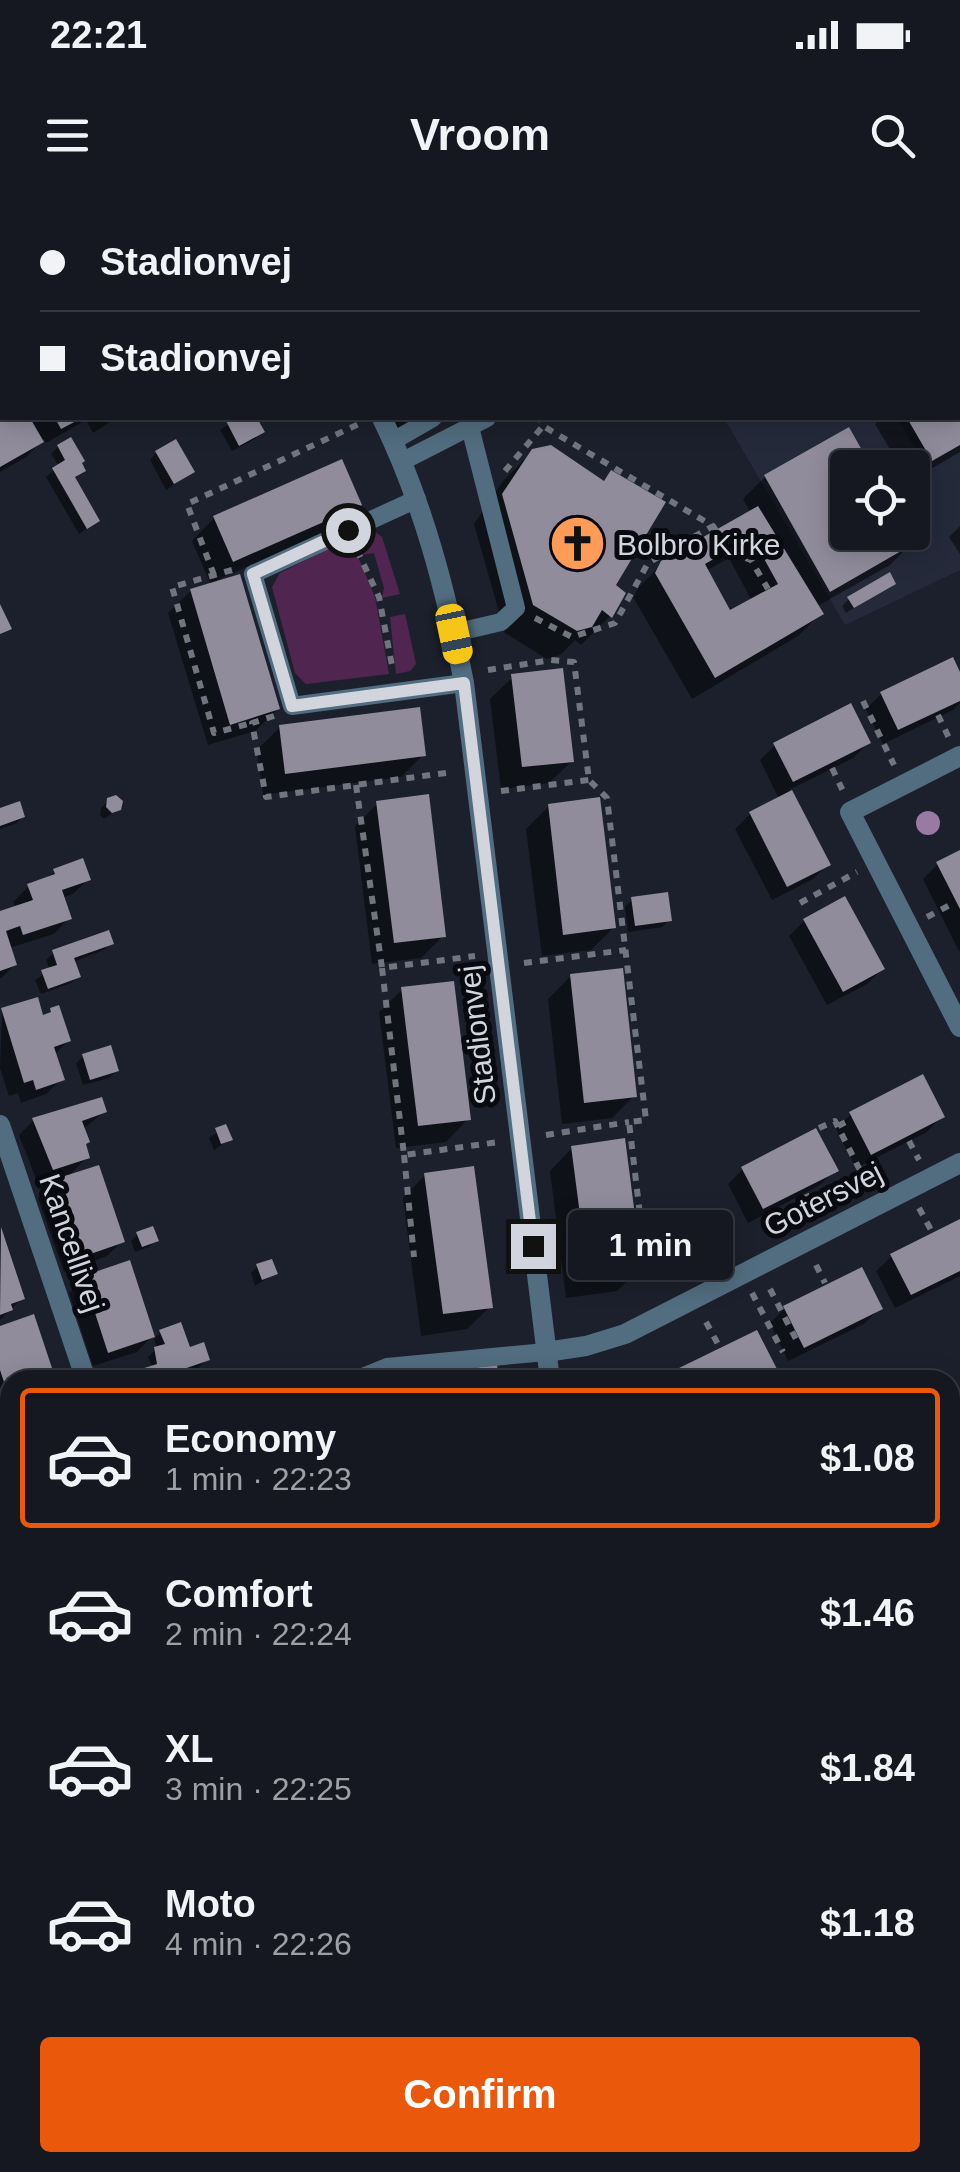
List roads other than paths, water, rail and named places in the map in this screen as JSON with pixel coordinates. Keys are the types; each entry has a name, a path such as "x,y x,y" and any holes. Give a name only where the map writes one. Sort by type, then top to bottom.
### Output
{"street":[{"name":"Stadionvej","path":"383,420 417,499 463,679 549,1370"},
{"path":"960,756 850,812 960,1028"},
{"name":"Kancellivej","path":"0,1126 83,1370"},
{"name":"Gotersvej","path":"546,1352 586,1346 625,1334 960,1163"}],"lane":[{"path":"394,441 431,420"},
{"path":"403,461 479,422 486,492 516,608 501,622 454,634"},
{"path":"417,499 253,574 292,706 463,679"},
{"path":"380,1370 546,1352"}],"place":[{"name":"Bolbro Kirke","path":"578,544"}]}
